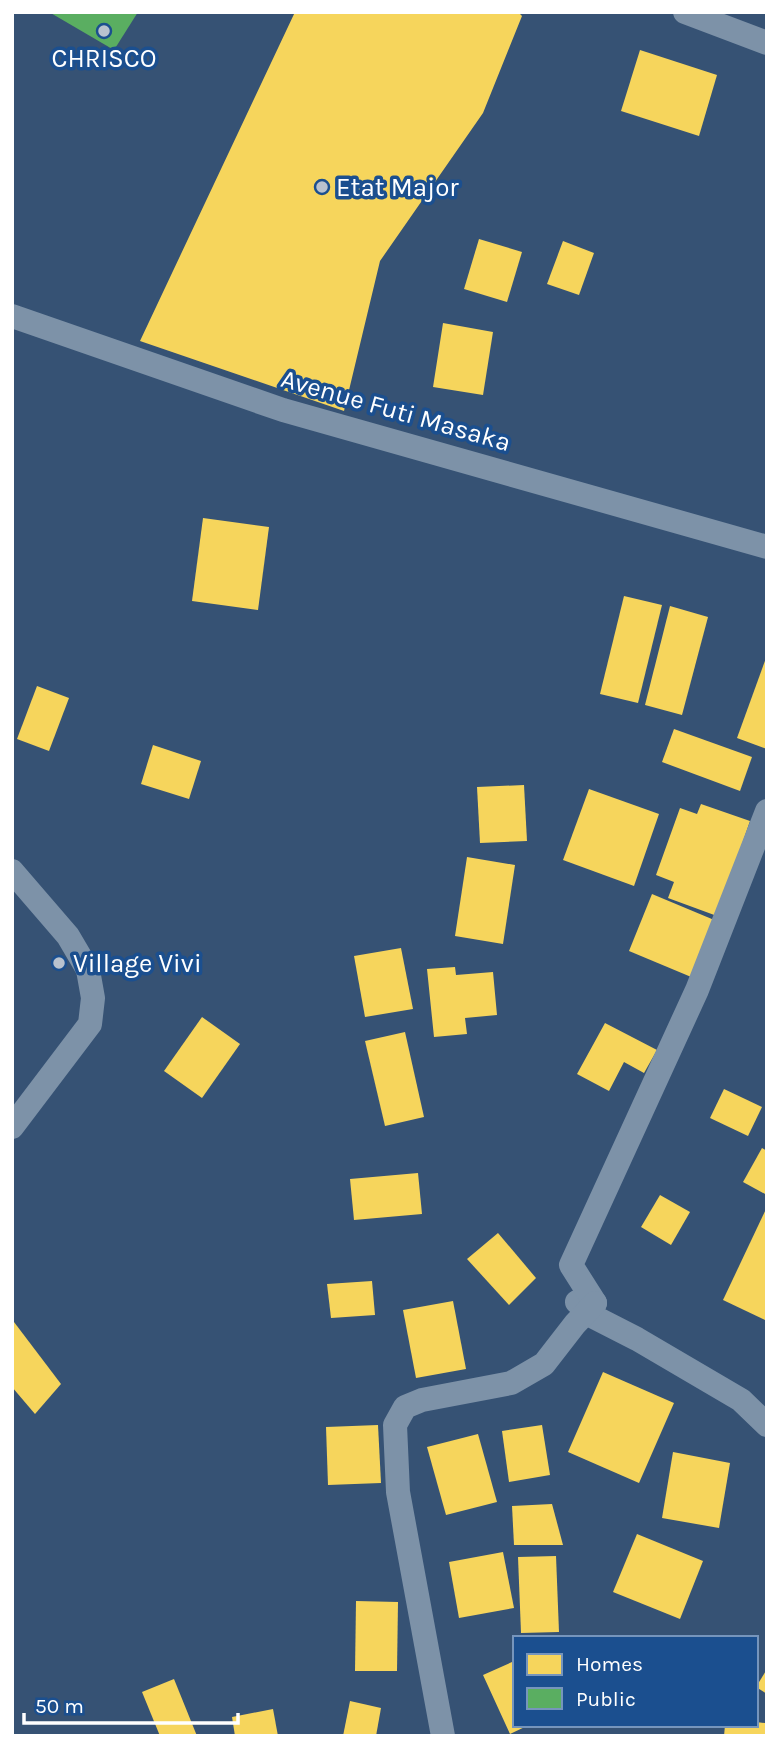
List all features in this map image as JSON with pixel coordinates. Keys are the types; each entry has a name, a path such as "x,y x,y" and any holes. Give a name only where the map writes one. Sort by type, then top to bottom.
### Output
{"street":[{"path":"685,12 767,43"},
{"name":"Avenue Futi Masaka","path":"12,316 283,410 767,547"},
{"path":"767,811 697,990 571,1265 591,1307 741,1400 767,1425"},
{"path":"12,871 68,936 88,970 93,998 90,1024 12,1127"},
{"path":"443,1736 398,1492 395,1425 405,1407 422,1400 512,1383 544,1364 591,1307"}],"building: Homes":[{"name":"Etat Major","path":"295,12 518,12 522,16 483,113 380,261 344,411 140,341"},
{"path":"640,50 717,75 699,136 621,111"},
{"path":"479,239 522,252 507,302 464,289"},
{"path":"563,241 594,253 579,295 547,284"},
{"path":"443,323 493,332 483,395 433,387"},
{"path":"203,518 269,527 258,610 192,601"},
{"path":"624,596 662,605 638,703 600,694"},
{"path":"670,606 708,617 682,715 645,705"},
{"path":"767,658 767,749 737,738"},
{"path":"37,686 69,698 49,751 17,739"},
{"path":"674,729 752,757 740,791 662,762"},
{"path":"153,745 201,761 189,799 141,784"},
{"path":"524,785 527,841 480,843 477,787"},
{"path":"589,789 659,814 634,886 563,860"},
{"path":"701,804 750,821 717,916 668,898 674,882 656,875 680,808 697,814"},
{"path":"467,857 515,865 503,944 455,936"},
{"path":"652,894 719,922 696,979 629,951"},
{"path":"401,948 413,1009 365,1017 354,956"},
{"path":"455,967 456,975 493,972 497,1015 465,1018 467,1034 434,1037 427,969"},
{"path":"202,1017 240,1044 202,1098 164,1071"},
{"path":"605,1023 657,1050 644,1073 624,1062 609,1091 577,1074"},
{"path":"405,1032 424,1117 385,1126 365,1041"},
{"path":"724,1089 762,1107 748,1136 710,1118"},
{"path":"762,1148 767,1151 767,1195 743,1182"},
{"path":"418,1173 422,1214 354,1220 350,1179"},
{"path":"660,1195 690,1212 671,1245 641,1227"},
{"path":"767,1207 767,1321 723,1300"},
{"path":"498,1233 536,1278 509,1305 467,1259"},
{"path":"372,1281 375,1315 331,1318 327,1284"},
{"path":"453,1301 466,1369 416,1378 403,1310"},
{"path":"14,1322 61,1384 35,1414 12,1387"},
{"path":"603,1372 674,1403 639,1483 568,1452"},
{"path":"378,1425 381,1483 328,1485 326,1427"},
{"path":"542,1425 550,1475 509,1482 502,1431"},
{"path":"478,1434 497,1502 446,1515 427,1447"},
{"path":"673,1452 730,1463 719,1528 662,1518"},
{"path":"552,1504 563,1545 514,1545 512,1506"},
{"path":"637,1534 703,1561 680,1619 613,1592"},
{"path":"503,1552 514,1608 459,1618 449,1562"},
{"path":"556,1556 559,1632 521,1633 518,1557"},
{"path":"356,1601 398,1602 397,1671 355,1671"},
{"path":"512,1662 513,1727 525,1727 510,1734 483,1675"},
{"path":"767,1669 767,1694 758,1688"},
{"path":"174,1679 197,1736 160,1736 142,1692"},
{"path":"350,1701 381,1708 376,1736 343,1736"},
{"path":"273,1709 278,1736 235,1736 232,1717"},
{"path":"758,1722 765,1723 765,1736 724,1736 725,1727 758,1727"}],"building: Public":[{"name":"CHRISCO","path":"49,12 138,12 114,50"}],"place":[{"name":"CHRISCO","path":"104,31"},
{"name":"Etat Major","path":"322,187"},
{"name":"Village Vivi","path":"59,963"}]}
